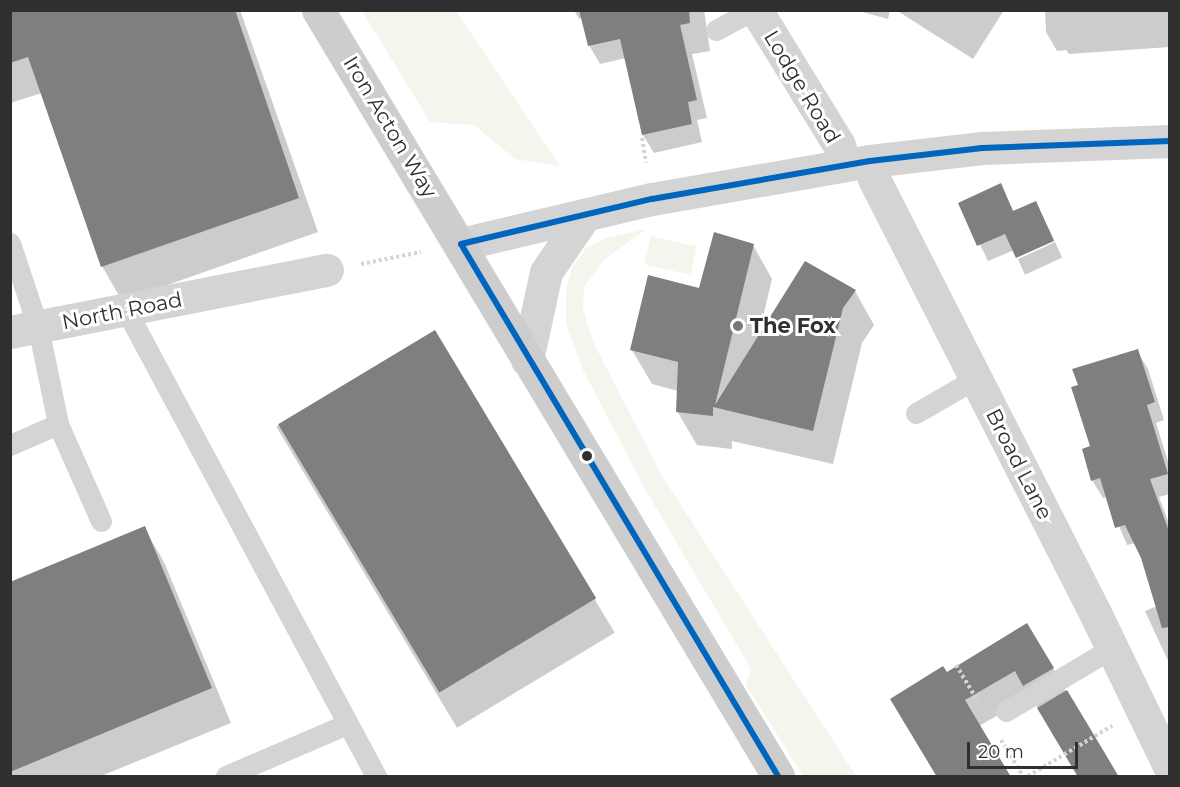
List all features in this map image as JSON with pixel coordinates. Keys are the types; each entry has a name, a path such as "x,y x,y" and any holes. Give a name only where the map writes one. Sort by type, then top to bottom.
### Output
{"main road":[{"name":"Iron Acton Way","path":"318,10 461,244 527,360 778,777"}],"street":[{"name":"Lodge Road","path":"755,10 839,145 857,162"},
{"path":"461,244 585,215 857,162 993,148 1170,141"},
{"name":"Broad Lane","path":"857,162 874,179 1112,648 1170,768"},
{"path":"527,360 546,272 585,215"},
{"name":"North Road","path":"24,330 327,270"}],"lane":[{"path":"716,30 755,10"},
{"path":"10,243 24,330 58,424 101,520"},
{"path":"126,310 376,777"},
{"path":"916,413 975,379"},
{"path":"10,445 58,424"},
{"path":"1006,711 1112,648"},
{"path":"226,777 347,724"}],"path":[{"path":"327,270 461,244"},
{"path":"1028,777 1141,709"}],"shaded area":[{"path":"362,11 456,11 560,166 515,159 474,125 430,122"},
{"path":"647,229 606,258 584,287 583,308 592,340 662,476 856,776 803,776 746,685 751,669 645,489 583,370 566,323 566,290 572,268 586,248 606,238"},
{"path":"651,236 697,247 690,275 644,264"}],"building":[{"path":"10,10 235,10 299,198 101,267 28,57 10,63"},
{"path":"579,10 689,10 690,23 680,25 697,100 688,102 692,124 642,135 620,39 588,46"},
{"path":"1001,183 1013,211 1036,201 1054,241 1016,258 1005,234 977,246 958,203"},
{"name":"The Fox","path":"714,232 754,244 715,405 805,261 856,290 843,308 813,431 713,407 713,416 676,412 678,362 630,350 648,275 699,288"},
{"path":"435,330 596,598 439,693 278,424"},
{"path":"1138,349 1155,402 1147,405 1168,474 1150,479 1170,534 1170,627 1162,628 1141,558 1125,525 1115,528 1100,478 1091,481 1082,449 1090,446 1071,387 1078,385 1072,369"},
{"path":"145,526 212,688 10,772 10,582"},
{"path":"1027,623 1054,668 1023,686 1015,671 965,700 1011,777 937,777 890,699 943,666 947,672"},
{"path":"1067,690 1119,777 1078,777 1037,708"}],"transit line":[{"path":"778,776 461,244 652,199 870,161 982,148 1170,141"}],"place":[{"name":"The Fox","path":"738,326"}]}
